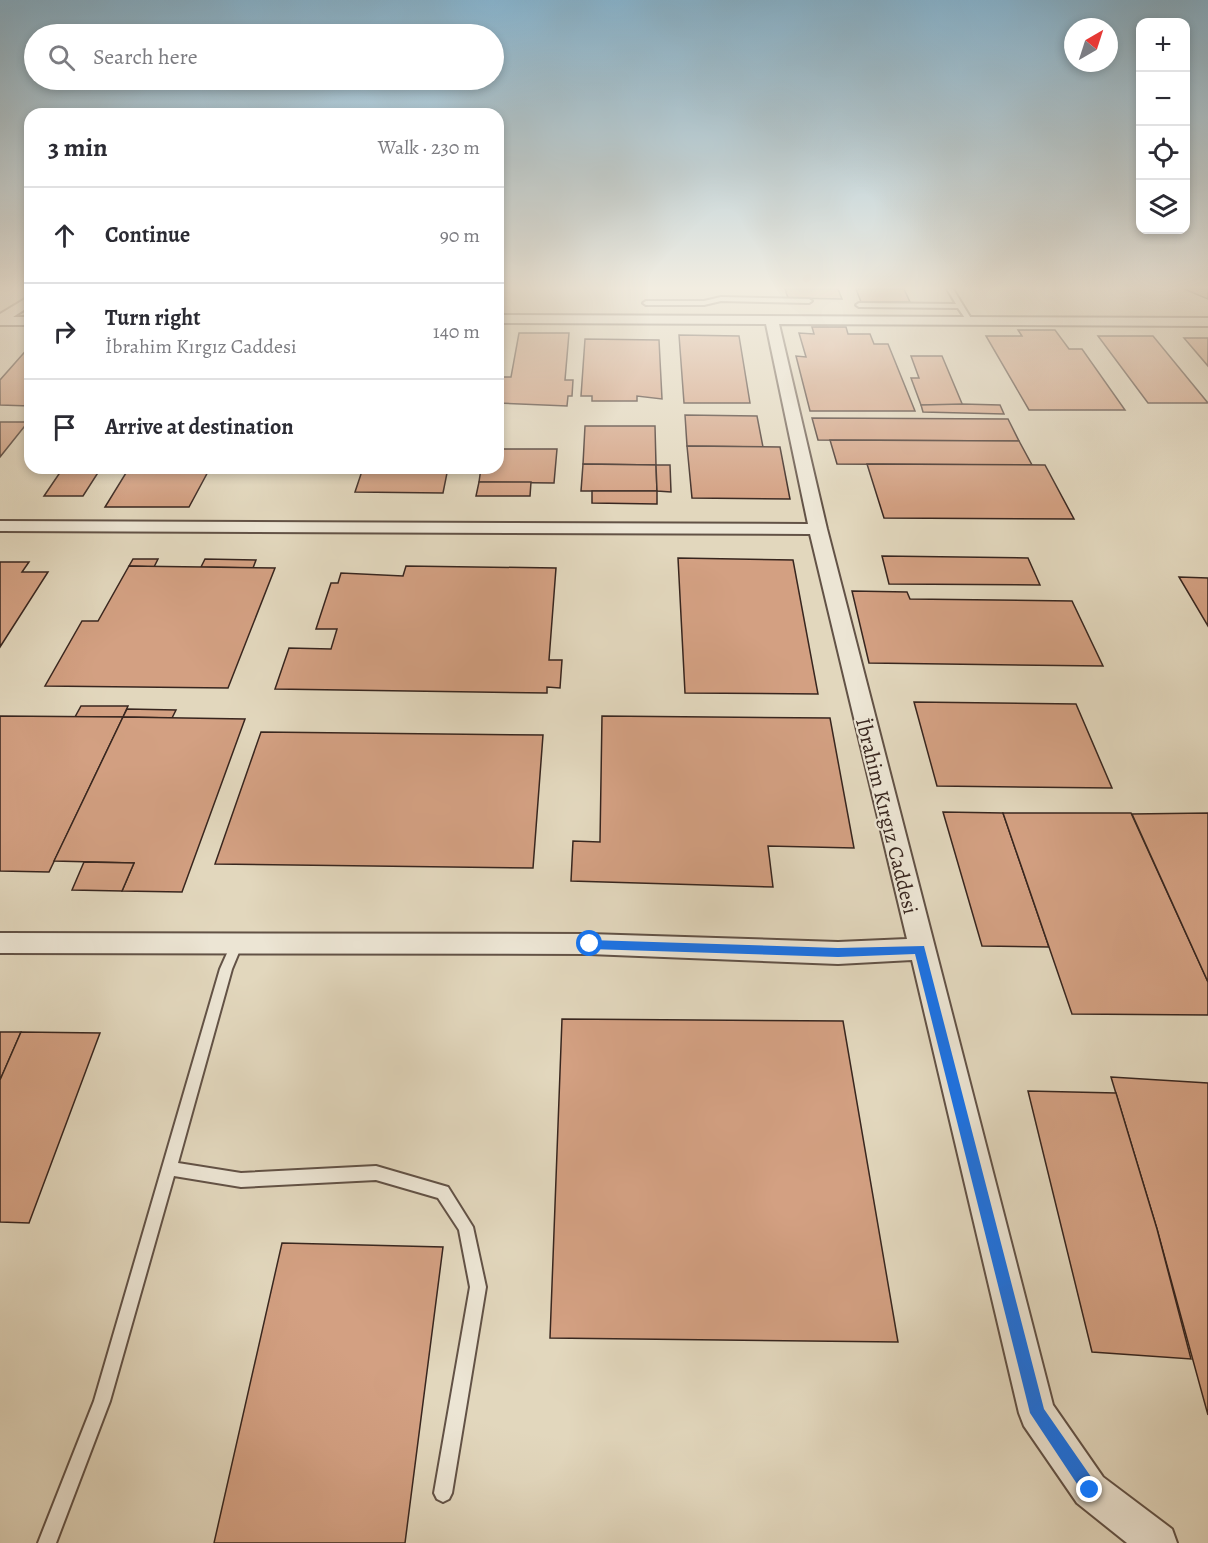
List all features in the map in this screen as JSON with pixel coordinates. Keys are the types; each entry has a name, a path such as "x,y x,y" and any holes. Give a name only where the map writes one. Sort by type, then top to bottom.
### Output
{"street":[{"name":"İbrahim Kırgız Caddesi","path":"781,361 818,529 920,949 1037,1413 1090,1490 1158,1543"},
{"path":"0,526 818,529"},
{"path":"0,943 590,944 838,953 920,949"}],"lane":[{"path":"47,1543 102,1401 226,969 236,945"},
{"path":"169,1168 241,1180 376,1173 443,1192 466,1227 478,1287 443,1493"}],"building":[{"path":"17,361 24,361 24,406 0,405 0,380"},
{"path":"514,361 567,361 565,380 573,380 572,396 568,396 567,406 504,403 504,377 511,377"},
{"path":"583,361 660,361 662,399 637,396 637,401 592,401 592,396 581,396"},
{"path":"681,361 743,361 750,403 684,403"},
{"path":"797,361 895,361 915,411 810,411"},
{"path":"913,361 944,361 963,406 921,405 911,378 919,378"},
{"path":"1001,361 1090,361 1125,410 1029,410"},
{"path":"1117,361 1174,361 1208,403 1148,403"},
{"path":"921,405 1000,405 1004,414 923,412"},
{"path":"685,415 757,416 763,447 687,446"},
{"path":"812,418 1008,419 1019,441 818,440"},
{"path":"0,422 24,422 24,427 0,457"},
{"path":"585,426 655,426 656,465 583,464"},
{"path":"830,440 1019,441 1032,465 837,464"},
{"path":"687,446 780,447 790,499 692,498"},
{"path":"504,449 557,449 554,483 479,482 480,474 504,474"},
{"path":"583,464 656,465 657,491 581,491"},
{"path":"867,464 1045,465 1074,519 884,518"},
{"path":"656,465 670,465 671,492 657,491"},
{"path":"59,474 97,474 83,496 44,496"},
{"path":"125,474 207,474 189,507 105,507"},
{"path":"361,474 447,474 443,493 355,492"},
{"path":"479,482 531,482 530,496 476,496"},
{"path":"592,491 657,491 657,504 592,503"},
{"path":"882,556 1028,558 1040,585 889,584"},
{"path":"678,558 793,560 818,694 685,693"},
{"path":"133,559 158,559 154,567 129,566"},
{"path":"205,559 256,560 253,568 201,567"},
{"path":"0,562 29,562 22,572 48,572 0,647"},
{"path":"129,566 275,568 228,688 45,686 82,621 98,621"},
{"path":"406,566 556,568 549,660 562,660 560,688 547,687 547,693 275,689 289,648 331,649 337,629 316,629 331,583 338,583 341,573 403,576"},
{"path":"1179,577 1208,578 1208,626"},
{"path":"852,591 907,592 910,599 1072,601 1103,666 869,663"},
{"path":"914,702 1076,704 1112,788 937,786"},
{"path":"81,706 128,706 123,717 75,717"},
{"path":"127,709 176,710 172,718 123,717"},
{"path":"0,716 123,717 49,872 0,871"},
{"path":"602,716 830,718 854,848 768,846 773,887 571,881 573,841 600,842"},
{"path":"123,717 245,719 182,892 122,891 134,863 54,861"},
{"path":"261,732 543,735 533,868 215,864"},
{"path":"943,812 1003,813 1049,947 982,946"},
{"path":"1003,813 1131,813 1208,982 1208,1015 1072,1014"},
{"path":"1208,813 1208,982 1132,814"},
{"path":"84,862 134,863 122,891 72,890"},
{"path":"562,1019 843,1021 898,1342 550,1338"},
{"path":"0,1032 21,1032 0,1080"},
{"path":"21,1032 100,1033 29,1223 0,1222 0,1080"},
{"path":"1111,1077 1208,1083 1208,1415 1157,1229"},
{"path":"1028,1091 1116,1093 1157,1229 1191,1359 1092,1352"},
{"path":"282,1243 443,1247 405,1543 214,1543"}],"route":[{"path":"590,944 838,953 920,949 1037,1413 1090,1490"}]}
